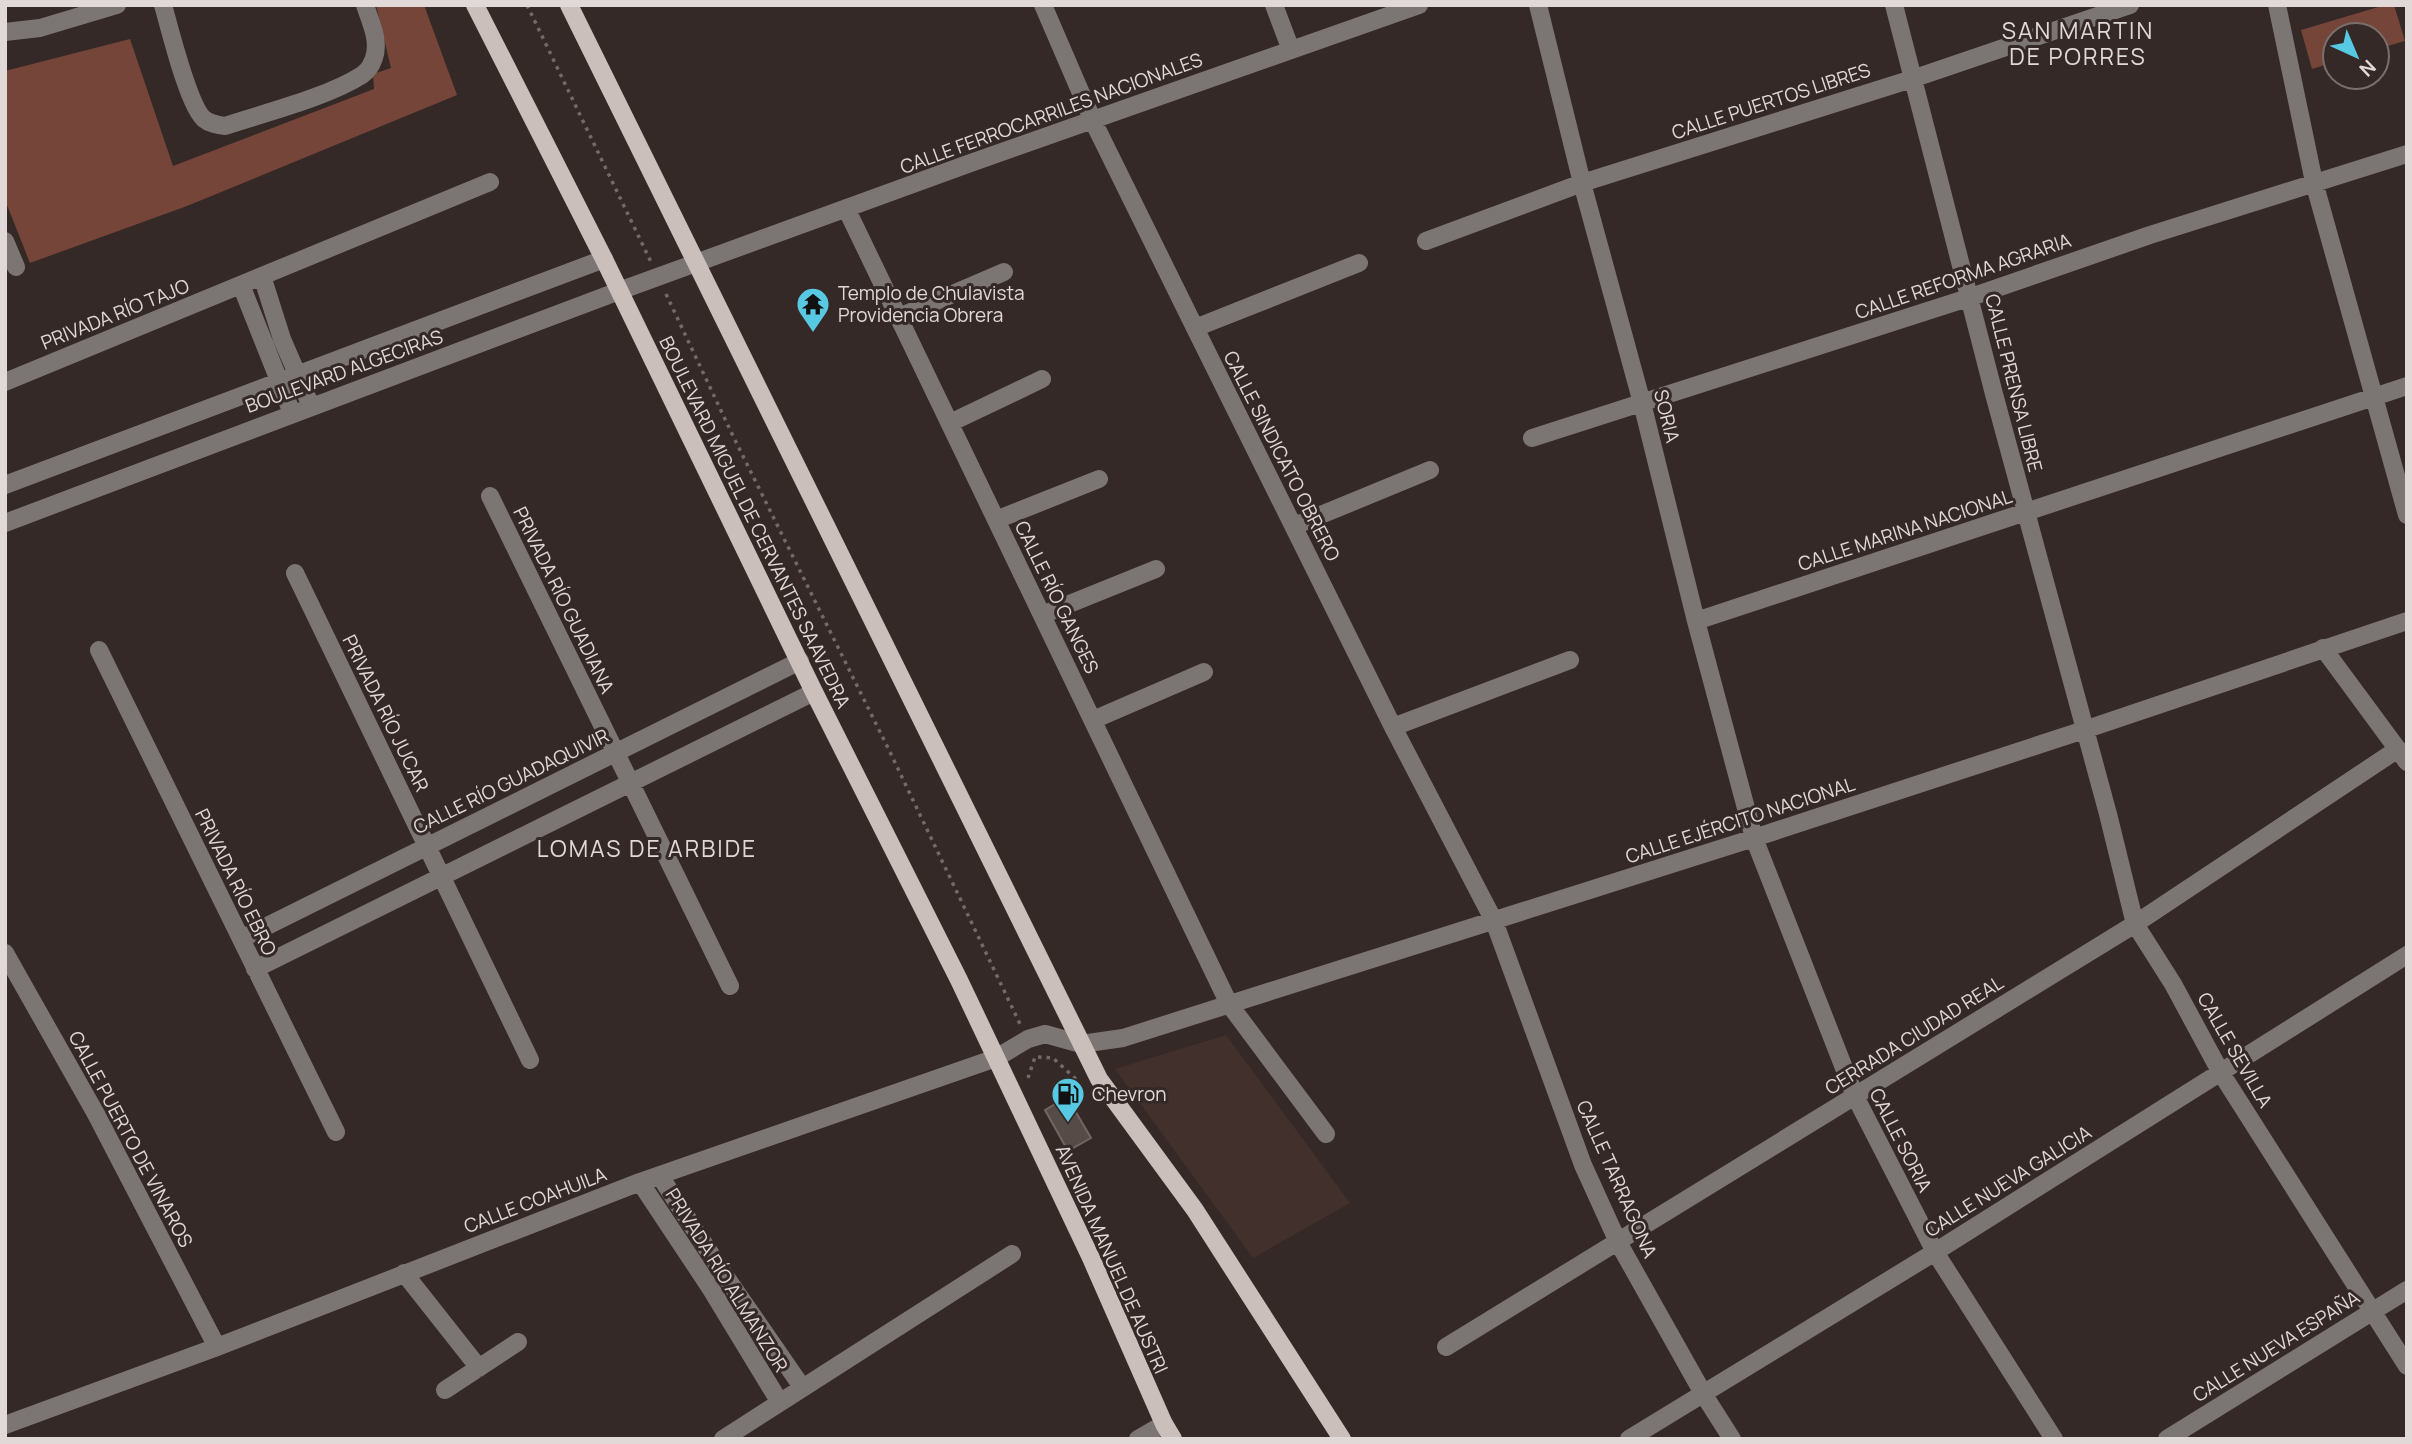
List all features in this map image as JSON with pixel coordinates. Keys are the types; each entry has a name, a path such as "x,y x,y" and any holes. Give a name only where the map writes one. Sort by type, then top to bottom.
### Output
{"main road":[{"name":"BOULEVARD MIGUEL DE CERVANTES SAAVEDRA","path":"475,5 604,259 814,692 996,1058"},
{"path":"569,5 1099,1079 1195,1210 1342,1439"},
{"name":"AVENIDA MANUEL DE AUSTRI","path":"996,1058 1091,1258 1168,1431"}],"street":[{"path":"5,32 40,28 117,5"},
{"path":"163,5 193,102 204,119 215,125 225,126 308,98 364,73 374,59 376,50 365,5"},
{"name":"CALLE SINDICATO OBRERO","path":"1043,5 1093,121 1393,727 1494,921"},
{"path":"1274,5 1291,50"},
{"name":"CALLE FERROCARRILES NACIONALES","path":"698,262 1419,5"},
{"name":"SORIA","path":"1538,5 1754,838"},
{"name":"CALLE PRENSA LIBRE","path":"1894,5 2084,730"},
{"name":"CALLE PUERTOS LIBRES","path":"1426,240 1582,183 1912,79 2130,5"},
{"path":"2277,5 2314,182 2407,515"},
{"name":"CALLE REFORMA AGRARIA","path":"1532,438 1971,298 2150,235 2407,154"},
{"name":"PRIVADA RÍO TAJO","path":"5,382 490,183"},
{"name":"CALLE RÍO GANGES","path":"846,208 1229,1004 1326,1134"},
{"path":"5,241 16,267"},
{"name":"BOULEVARD ALGECIRAS","path":"5,485 604,259"},
{"name":"BOULEVARD ALGECIRAS","path":"5,523 698,262"},
{"path":"1195,328 1359,263"},
{"path":"899,317 1004,272"},
{"path":"262,276 296,374 311,406"},
{"path":"241,285 292,413"},
{"path":"950,423 1042,379"},
{"name":"CALLE MARINA NACIONAL","path":"1696,621 2407,386"},
{"path":"1294,526 1430,470"},
{"path":"996,520 1099,479"},
{"name":"PRIVADA RÍO GUADIANA","path":"490,496 730,986"},
{"path":"1042,615 1156,569"},
{"name":"PRIVADA RÍO JUCAR","path":"295,573 530,1060"},
{"name":"CALLE EJÉRCITO NACIONAL","path":"1081,1044 1123,1038 1494,921 2084,730 2407,621"},
{"path":"2323,648 2402,755"},
{"name":"PRIVADA RÍO EBRO","path":"99,649 335,1132"},
{"path":"1393,727 1570,660"},
{"name":"CALLE RÍO GUADAQUIVIR","path":"241,939 800,661"},
{"path":"1093,720 1205,672"},
{"path":"255,968 814,692"},
{"name":"CALLE SEVILLA","path":"2084,730 2135,924 2173,985 2221,1073 2407,1366"},
{"name":"CERRADA CIUDAD REAL","path":"1446,1347 2135,924 2402,755"},
{"name":"CALLE SORIA","path":"1754,838 1855,1096 1935,1252 2054,1439"},
{"name":"CALLE TARRAGONA","path":"1494,921 1583,1165 1618,1242 1731,1439"},
{"name":"CALLE PUERTO DE VINAROS","path":"5,953 96,1114 216,1347"},
{"name":"CALLE NUEVA GALICIA","path":"1629,1439 1935,1252 2407,955"},
{"path":"1028,1039 1045,1034 1081,1044"},
{"name":"CALLE COAHUILA","path":"5,1425 216,1347 640,1182 996,1058 1028,1039"},
{"name":"PRIVADA RÍO ALMANZOR","path":"660,1176 802,1387"},
{"name":"PRIVADA RÍO ALMANZOR","path":"640,1182 711,1289 779,1401"},
{"name":"PRIVADA RÍO ALMANZOR","path":"723,1439 1012,1254"},
{"path":"404,1273 479,1368"},
{"name":"CALLE NUEVA ESPAÑA","path":"2167,1439 2407,1290"},
{"path":"445,1390 518,1342"},
{"path":"1138,1439 1168,1431"}],"path":[{"path":"527,5 1035,1057 1053,1058 1078,1080"}],"shaded area":[{"path":"376,5 424,5 457,95 187,206 30,263 5,200 5,71 130,39 173,166 374,89 373,74 391,68"},
{"path":"2385,5 2394,5 2405,41 2391,45 2391,21 2331,21"},
{"path":"2321,24 2321,66 2312,69 2301,30"},
{"path":"1226,1035 1350,1203 1253,1258 1115,1069"}],"building":[{"name":"Chevron","path":"1067,1097 1091,1138 1068,1151 1045,1110"}],"place":[{"name":"Templo de Chulavista Providencia Obrera","path":"813,334"},
{"name":"Chevron","path":"1068,1124"}],"district":[{"name":"SAN MARTIN DE PORRES","path":"2078,44"},
{"name":"LOMAS DE ARBIDE","path":"647,849"}]}
